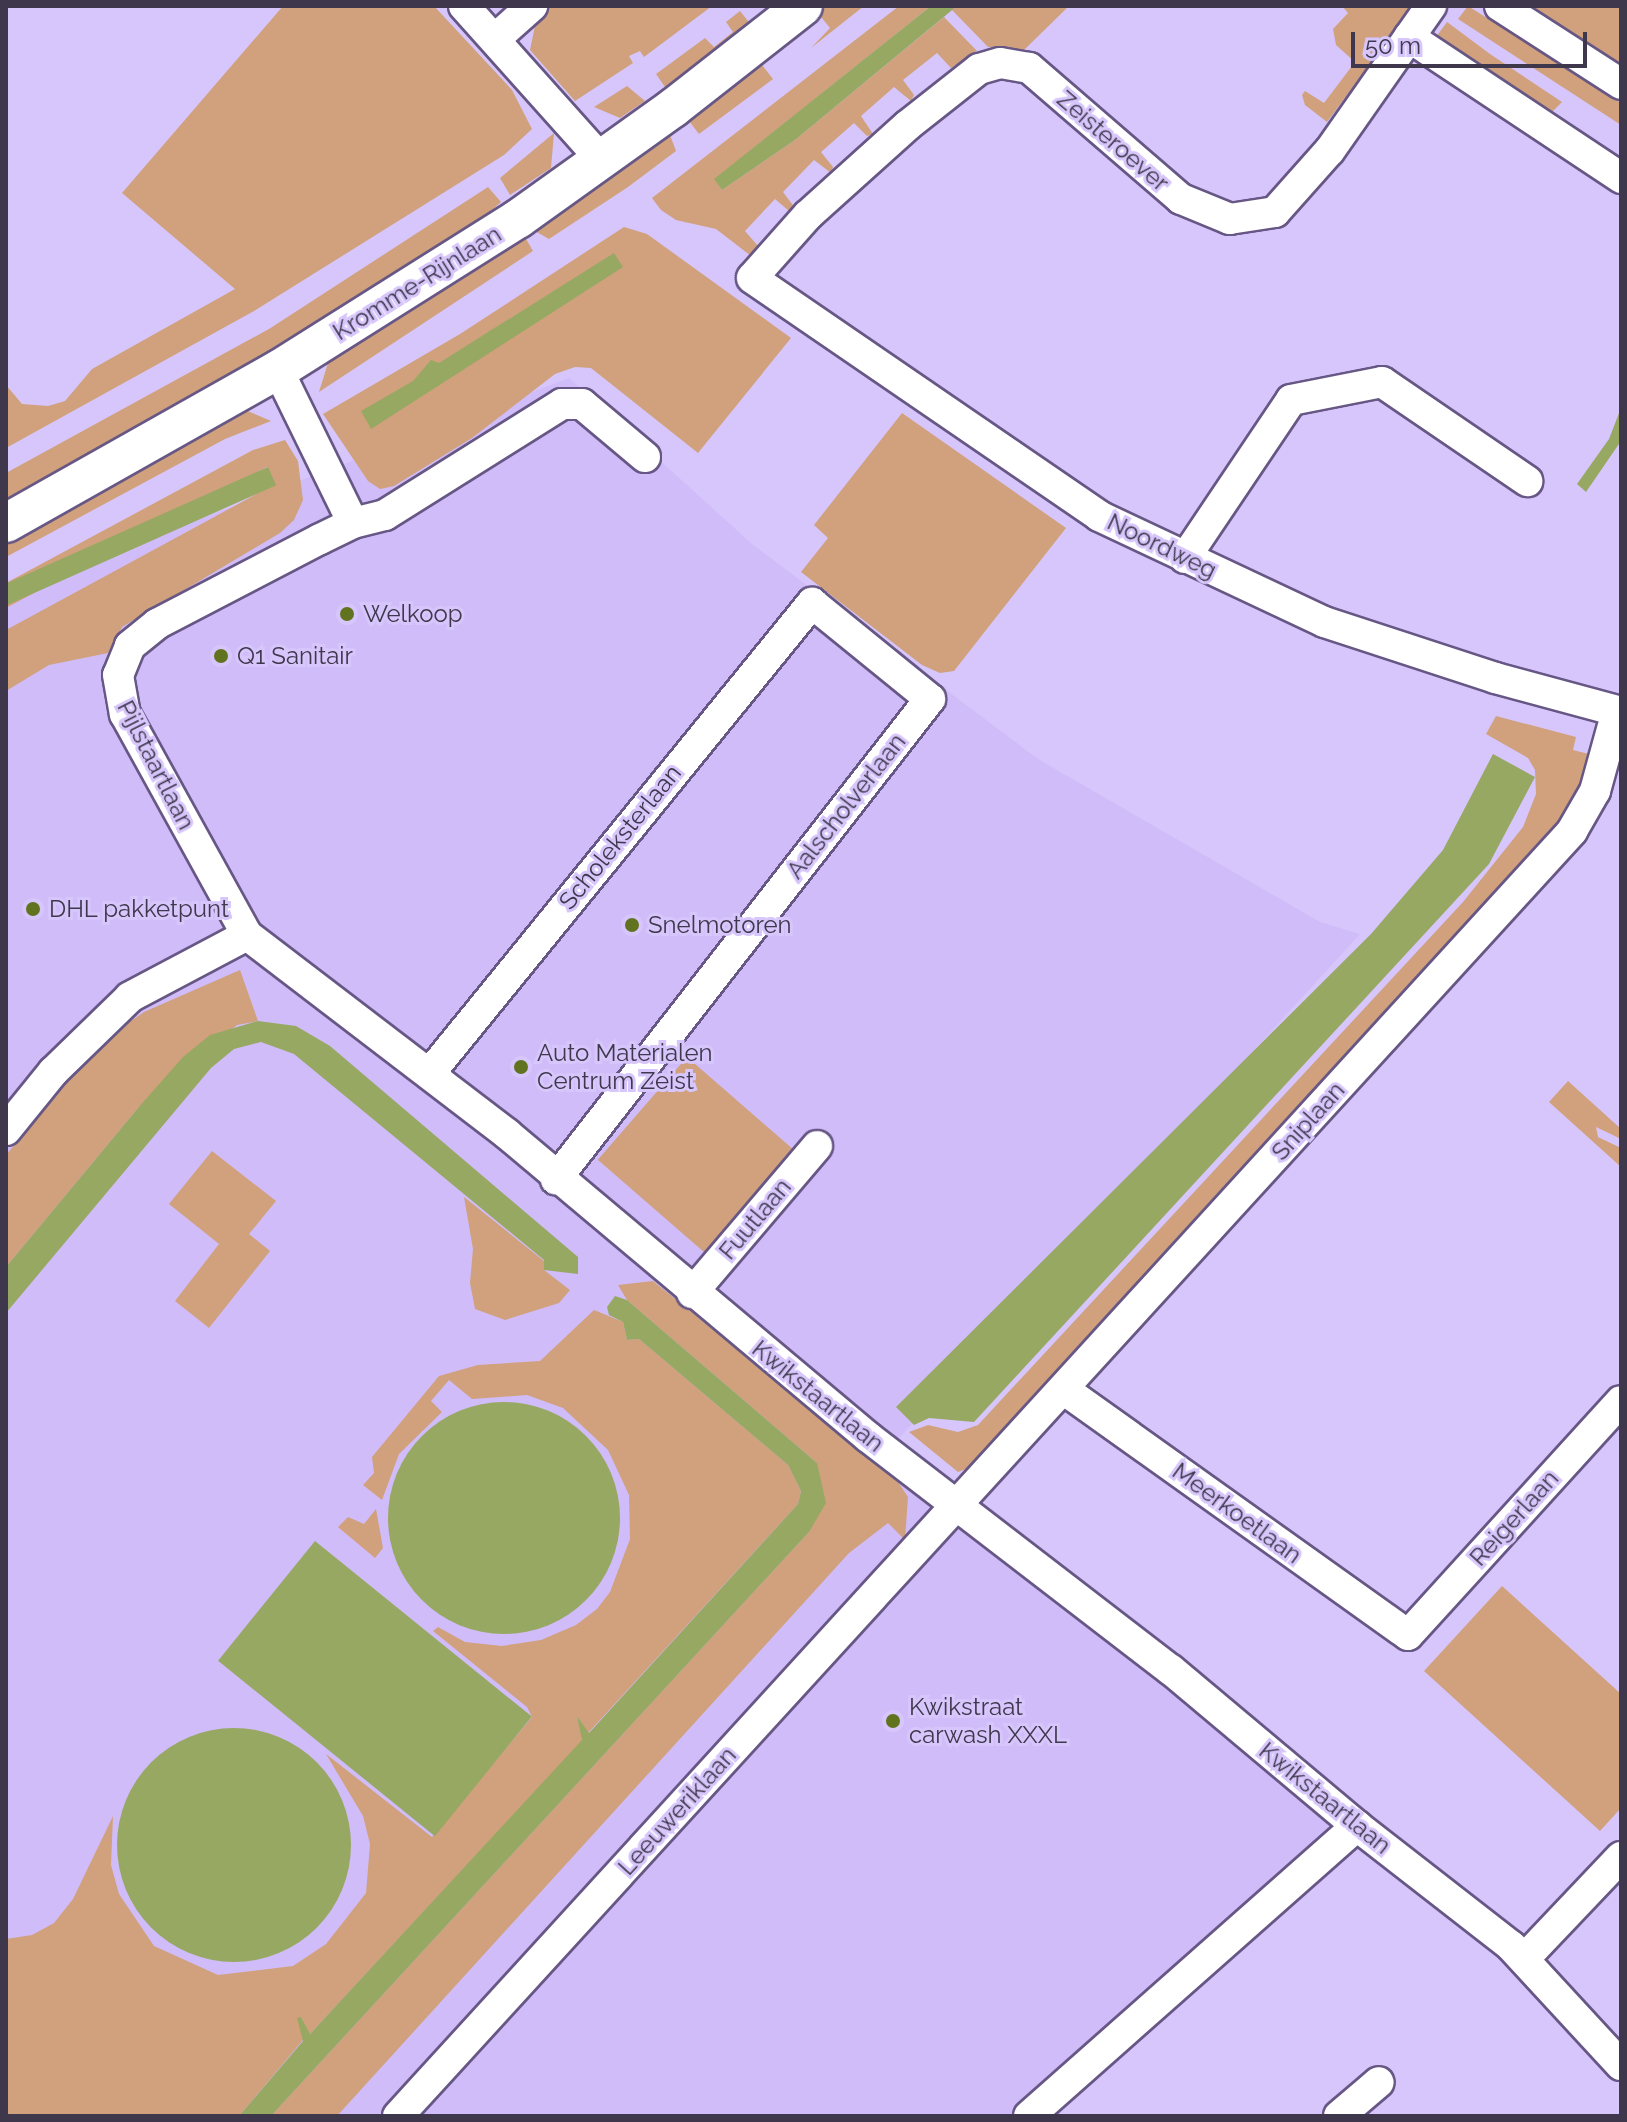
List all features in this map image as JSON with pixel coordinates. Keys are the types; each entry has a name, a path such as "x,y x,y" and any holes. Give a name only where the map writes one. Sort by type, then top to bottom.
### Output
{"street":[{"path":"464,6 601,159"},
{"path":"495,39 532,6"},
{"name":"Kromme-Rijnlaan","path":"6,523 278,370 518,219 803,6"},
{"name":"Zeisteroever","path":"752,278 808,215 979,69 1000,63 1029,68 1181,199 1230,219 1275,212 1330,150 1431,6"},
{"path":"1500,6 1621,84"},
{"path":"1409,37 1621,178"},
{"name":"Noordweg","path":"752,278 1099,516 1324,622 1495,678 1619,711"},
{"path":"278,370 353,523"},
{"path":"1185,558 1291,400 1382,382 1527,481"},
{"name":"Pijlstaartlaan","path":"247,935 125,714 118,675 130,646 157,624 353,523 385,515 562,404 582,404 645,457"},
{"name":"Aalscholverlaan","path":"556,1179 930,699 812,603"},
{"name":"Scholeksterlaan","path":"430,1073 812,603"},
{"name":"Sniplaan","path":"954,1505 1066,1391 1572,831 1595,791 1619,711"},
{"path":"6,1130 53,1072 130,997 247,935"},
{"name":"Kwikstaartlaan","path":"247,935 430,1073 692,1293 954,1505 1171,1670 1357,1826 1526,1957 1621,2065"},
{"name":"Fuutlaan","path":"692,1293 817,1146"},
{"name":"Meerkoetlaan","path":"1066,1391 1408,1635"},
{"name":"Reigerlaan","path":"1408,1635 1621,1401"},
{"name":"Leeuweriklaan","path":"398,2116 954,1505"},
{"path":"1029,2116 1357,1826"},
{"path":"1526,1957 1621,1857"},
{"path":"1339,2116 1379,2082"}],"shaded area":[{"path":"283,6 434,6 512,90 532,129 504,155 254,311 6,448 6,385 22,404 48,406 65,401 92,369 235,289 122,193"},
{"path":"549,6 712,6 644,57 640,51 629,56 633,63 575,101 530,50 536,21"},
{"path":"824,6 864,6 811,48 830,28 817,12"},
{"path":"899,6 931,6 715,179 722,190 795,140 944,17 977,51 951,68 937,53 903,80 914,95 911,101 894,87 861,116 873,134 867,136 854,123 821,152 833,167 831,173 814,160 783,192 795,208 789,211 775,199 745,231 758,246 751,256 716,229 676,220 661,210 652,198"},
{"path":"931,6 957,6 795,140 722,190 714,179"},
{"path":"957,6 1069,6 1024,50 988,47 952,10"},
{"path":"1342,6 1412,6 1327,122 1305,105 1302,95 1305,91 1324,103 1355,62 1336,45 1333,29 1348,13"},
{"path":"1468,6 1621,103 1621,125 1458,19"},
{"path":"1529,6 1621,6 1621,65 1585,43"},
{"path":"740,11 752,26 665,87 656,74 705,38 714,47 733,32 726,22"},
{"path":"1447,22 1562,102 1548,116 1433,41"},
{"path":"758,60 773,79 699,134 689,121"},
{"path":"627,86 645,101 620,118 594,107"},
{"path":"554,133 551,168 510,195 500,178"},
{"path":"670,135 676,151 628,187 549,239 535,231"},
{"path":"488,187 501,202 456,242 257,364 6,501 6,473 269,329"},
{"path":"624,227 647,234 791,338 698,453 591,368 575,367 555,374 472,438 394,486 380,489 368,481 323,414 460,334"},
{"path":"525,237 533,251 319,392 328,363 324,358"},
{"path":"614,253 623,267 371,429 361,411 413,381 431,360 439,363"},
{"path":"569,378 752,544 1038,759 1320,922 1360,934 890,1448 1351,1820 1021,2116 6,2116 6,593"},
{"path":"1621,408 1621,441 1586,492 1577,484 1609,439"},
{"path":"243,409 271,421 225,439 6,557 6,535"},
{"path":"902,413 1066,528 954,671 940,673 922,665 801,572 828,538 814,525"},
{"path":"285,440 298,461 303,500 294,520 280,533 122,627 108,653 49,665 6,691 6,630 275,484 267,467 6,608 6,583 253,450"},
{"path":"268,467 276,485 6,606 6,584"},
{"path":"1496,716 1576,737 1573,750 1593,755 1571,804 1550,834 974,1466 958,1472 909,1432 928,1425 958,1432 978,1425 1463,902 1523,827 1536,794 1535,770 1528,758 1486,734"},
{"path":"1493,754 1535,777 1489,864 974,1422 929,1418 914,1425 896,1407 1371,934 1443,850"},
{"path":"240,970 258,1021 237,1025 138,1108 6,1267 6,1155 103,1040 144,1012"},
{"path":"258,1021 296,1026 330,1046 578,1257 578,1274 544,1270 544,1260 294,1054 261,1042 234,1049 211,1068 6,1313 6,1267 138,1108 183,1057 210,1035"},
{"path":"687,1057 793,1150 704,1252 598,1160"},
{"path":"1568,1081 1621,1129 1621,1139 1596,1127 1598,1137 1621,1148 1621,1167 1549,1102"},
{"path":"212,1151 276,1201 249,1234 270,1251 209,1328 175,1301 219,1244 169,1204"},
{"path":"464,1197 544,1261 544,1270 570,1290 559,1303 505,1320 475,1309 470,1283 473,1249"},
{"path":"653,1281 892,1473 908,1497 905,1540 888,1523 849,1553 337,2116 271,2116 809,1532 817,1463 627,1300 618,1285"},
{"path":"615,1296 627,1300 817,1463 826,1503 809,1532 271,2116 239,2116 303,2041 297,2018 301,2017 310,2034 582,1740 577,1716 589,1733 798,1504 801,1491 788,1465 639,1339 627,1340 623,1322 609,1315 607,1307"},
{"path":"594,1310 623,1322 627,1340 639,1339 788,1465 801,1491 798,1504 588,1733 577,1716 583,1740 309,2035 301,2017 303,2040 239,2116 6,2116 6,1939 32,1935 54,1923 73,1899 113,1816 111,1865 119,1894 154,1946 218,1975 293,1966 326,1944 366,1893 370,1844 363,1816 326,1754 432,1837 532,1717 527,1707 433,1631 438,1627 465,1642 502,1646 541,1640 576,1625 597,1609 610,1592 630,1539 629,1495 608,1450 563,1408 527,1395 472,1399 449,1380 431,1401 442,1412 399,1454 382,1500 363,1485 374,1473 372,1457 439,1376 478,1365 540,1361"},
{"path":"504,1402 527,1404 548,1411 569,1421 586,1436 601,1453 611,1474 618,1495 618,1541 611,1562 601,1583 586,1600 569,1615 548,1625 527,1632 504,1634 481,1632 460,1625 439,1615 422,1600 407,1583 397,1562 390,1541 388,1518 390,1495 397,1474 407,1453 422,1436 439,1421 460,1411 481,1404"},
{"path":"376,1509 383,1548 375,1558 338,1527 348,1517 364,1524"},
{"path":"315,1541 532,1717 435,1836 218,1661"},
{"path":"1502,1586 1621,1694 1621,1808 1600,1831 1424,1671"},
{"path":"234,1728 279,1737 299,1748 316,1763 331,1780 342,1800 351,1845 342,1890 331,1910 316,1927 299,1942 279,1953 234,1962 189,1953 169,1942 152,1927 137,1910 126,1890 117,1845 126,1800 137,1780 152,1763 169,1748 189,1737"}],"place":[{"name":"Welkoop","path":"347,614"},
{"name":"Q1 Sanitair","path":"221,656"},
{"name":"DHL pakketpunt","path":"33,909"},
{"name":"Snelmotoren","path":"632,925"},
{"name":"Auto Materialen Centrum Zeist","path":"521,1067"},
{"name":"Kwikstraat carwash XXXL","path":"893,1721"}]}
